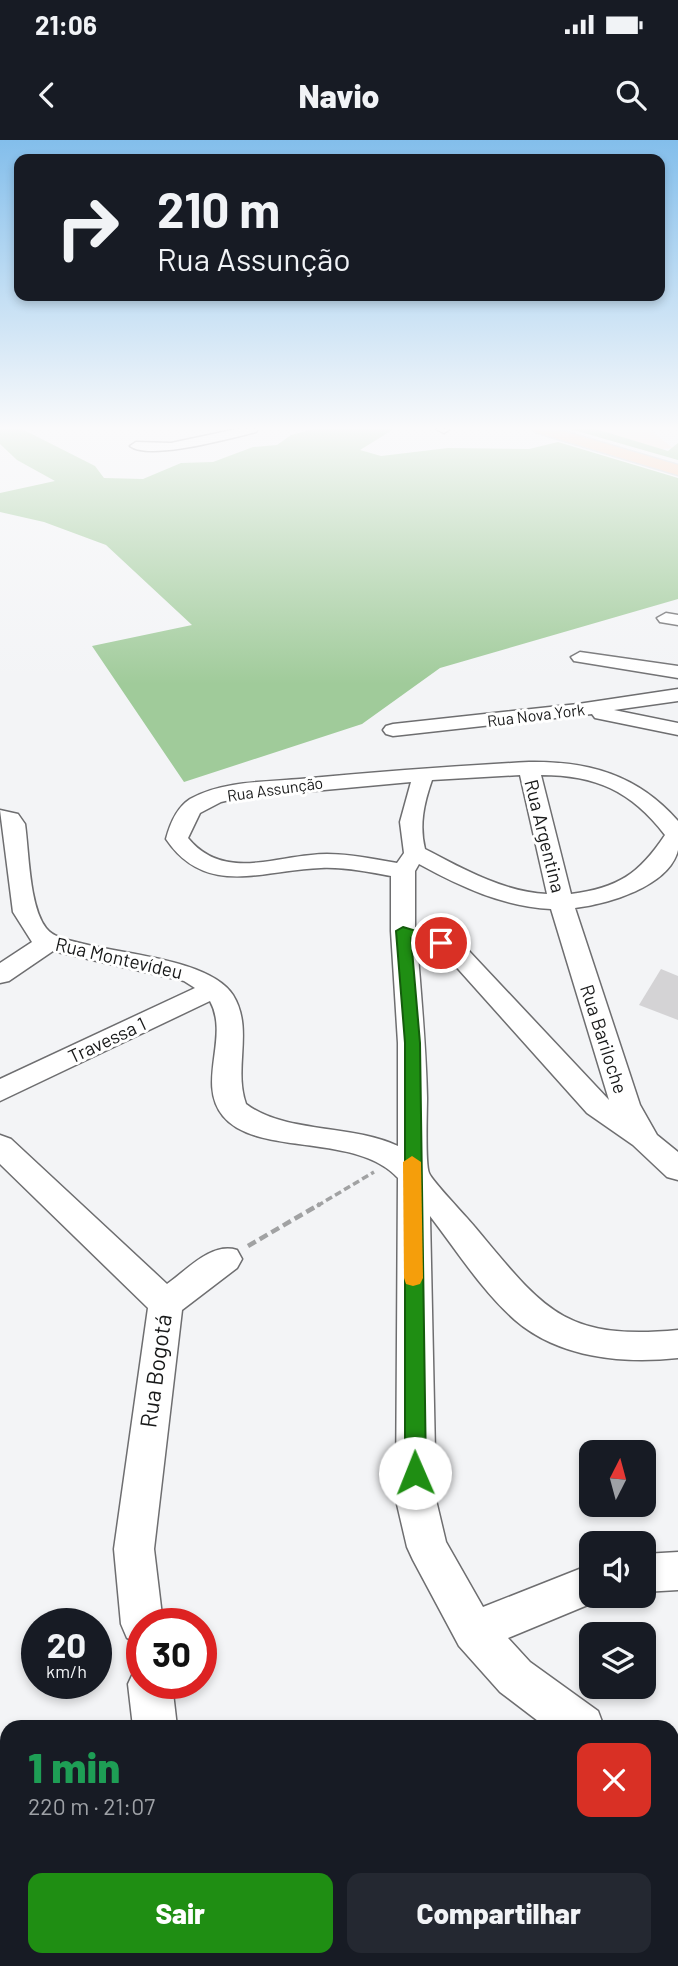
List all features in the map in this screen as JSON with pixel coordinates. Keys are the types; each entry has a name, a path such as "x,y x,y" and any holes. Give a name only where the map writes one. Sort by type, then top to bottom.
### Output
{"street":[{"path":"580,657 678,672"},
{"name":"Rua Nova York","path":"393,730 578,710 678,695"},
{"path":"578,710 678,729"},
{"path":"409,862 522,898 561,904 606,895 630,884 651,871 677,834 645,798 624,786 584,772 529,769 424,774 412,808 409,831 403,931 412,1043 405,1166 416,1500 427,1547 474,1631 515,1676 573,1720"},
{"name":"Rua Argentina","path":"529,769 561,904"},
{"name":"Rua Assunção","path":"409,862 317,861 270,870 240,871 214,867 191,859 177,839 186,814 203,801 214,797 244,791 424,774"},
{"name":"Rua Montevídeu","path":"0,817 10,819 14,824 25,912 37,934 49,942 192,975 214,989"},
{"name":"Rua Bariloche","path":"561,904 625,1105 664,1158"},
{"path":"403,931 441,943 460,956 597,1106 664,1158"},
{"path":"0,975 49,942"},
{"path":"214,989 225,1000 230,1014 227,1090 233,1110 249,1123 382,1148 405,1166 494,1274 528,1310 552,1327 594,1341 643,1348 678,1344"},
{"name":"Travessa 1","path":"0,1091 214,989"},
{"name":"Rua Bogotá","path":"0,1146 166,1304 134,1549 140,1608"},
{"path":"166,1304 225,1259"},
{"path":"656,1572 678,1571"},
{"path":"474,1631 579,1588"},
{"path":"152,1699 154,1720"}],"path":[{"path":"225,1259 405,1166"}],"green space":[{"path":"10,514 678,514 678,599 440,668 362,724 184,782 92,646 192,625 106,545 44,522"}],"building":[{"path":"661,969 678,976 678,1020 639,1005"}],"slow traffic":[{"path":"412,1162 413,1278"}],"route":[{"path":"415,1473 412,1043 403,931 441,943"}]}
